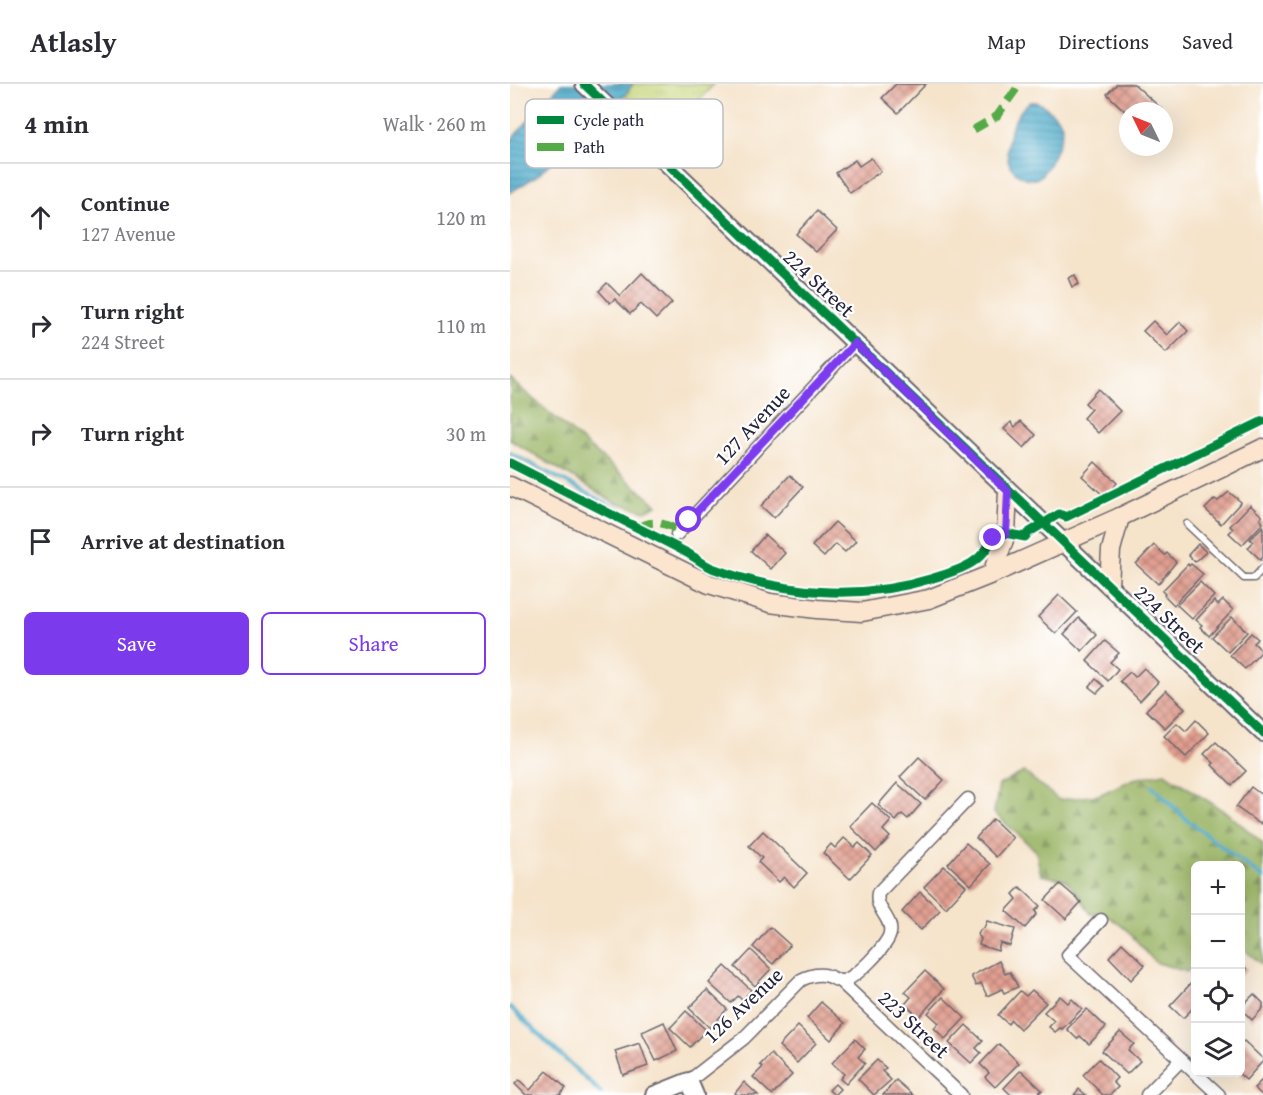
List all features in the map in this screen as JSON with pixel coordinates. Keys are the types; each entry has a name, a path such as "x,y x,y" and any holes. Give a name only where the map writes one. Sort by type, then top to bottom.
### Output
{"main road":[{"path":"510,486 710,584 770,603 862,612 928,599 993,574 1120,517 1263,448"},
{"path":"993,574 1006,534 1008,491"},
{"path":"1109,585 1111,550 1120,517"}],"street":[{"name":"224 Street","path":"584,84 600,99"},
{"name":"224 Street","path":"672,168 1263,733"},
{"name":"127 Avenue","path":"677,534 855,343"},
{"path":"840,981 856,975 888,939 890,927 876,899 882,887 968,799"},
{"path":"1101,920 1068,955 1219,1095"},
{"name":"126 Avenue","path":"654,1095 692,1088 801,980 812,975 820,975 840,981"},
{"name":"223 Street","path":"840,981 961,1095"},
{"path":"1147,1095 1181,1059"}],"lane":[{"path":"1187,524 1244,578 1254,578 1263,568"}],"green space":[{"path":"613,84 714,84 700,99 629,99"},
{"path":"510,379 657,505 645,511 614,502 510,440"},
{"path":"1024,772 1059,800 1099,795 1133,779 1165,773 1230,815 1263,843 1263,965 1245,950 1245,861 1191,861 1191,969 1187,972 1155,962 1127,930 1109,917 1091,914 1066,880 1041,875 1036,851 994,813 999,785"}],"water":[{"path":"561,84 633,84 622,99 548,99"},
{"path":"1029,102 1045,107 1059,119 1062,126 1060,139 1049,164 1035,179 1021,176 1012,169 1007,149 1013,123"},
{"path":"525,124 525,168 545,168 510,193 510,141"}],"building":[{"path":"896,84 926,84 898,113 882,98"},
{"path":"1117,84 1134,84 1154,102 1119,102 1119,105 1107,94"},
{"path":"871,158 881,171 850,193 836,173 855,160 859,166"},
{"path":"817,211 837,230 816,252 796,234"},
{"path":"642,273 672,303 656,319 641,304 630,314 615,299 610,303 599,291 607,283 620,296"},
{"path":"1075,275 1079,284 1072,287 1068,278"},
{"path":"1153,321 1167,335 1180,322 1188,331 1166,353 1143,331"},
{"path":"1098,389 1120,411 1098,433 1083,418 1091,409 1085,403"},
{"path":"1021,421 1036,435 1024,448 1004,429 1011,422 1015,427"},
{"path":"1095,462 1117,483 1105,497 1082,476"},
{"path":"790,475 803,487 774,518 761,506"},
{"path":"1229,492 1241,502 1221,524 1205,509 1215,499 1218,501"},
{"path":"1250,505 1262,516 1260,519 1263,523 1242,545 1229,533 1233,529 1230,526"},
{"path":"835,522 856,541 845,552 836,544 824,557 812,546"},
{"path":"1263,526 1263,557 1261,560 1248,548 1253,542 1250,539"},
{"path":"765,535 785,553 771,569 751,551"},
{"path":"1198,544 1206,552 1195,562 1188,555"},
{"path":"1154,545 1176,562 1158,584 1136,564"},
{"path":"1188,564 1203,574 1174,605 1162,591"},
{"path":"1200,582 1214,596 1192,619 1177,605"},
{"path":"1059,595 1077,612 1056,634 1038,617"},
{"path":"1223,600 1233,610 1209,636 1196,620 1214,601 1218,605"},
{"path":"1232,617 1247,632 1228,652 1212,637"},
{"path":"1079,618 1097,635 1082,651 1064,634"},
{"path":"1251,633 1258,639 1254,643 1262,651 1245,669 1230,655"},
{"path":"1105,641 1119,653 1110,662 1118,669 1108,681 1087,661"},
{"path":"1144,668 1158,682 1140,701 1120,681 1130,672 1135,677"},
{"path":"1096,679 1104,686 1097,693 1089,687"},
{"path":"1166,690 1185,708 1165,728 1146,710"},
{"path":"1196,720 1209,733 1186,757 1164,736 1177,723 1186,731"},
{"path":"1216,742 1246,771 1232,785 1204,754"},
{"path":"919,757 944,780 925,800 900,777"},
{"path":"897,783 921,804 908,819 902,814 896,821 878,805"},
{"path":"1251,787 1263,796 1263,820 1260,824 1236,807"},
{"path":"872,803 891,821 883,830 890,837 876,852 850,826"},
{"path":"993,819 1013,838 996,857 976,838"},
{"path":"763,831 807,873 794,887 784,877 779,882 758,862 762,858 749,846"},
{"path":"844,838 855,847 859,843 872,855 850,879 823,853 831,844 835,848"},
{"path":"966,843 990,864 971,885 948,864"},
{"path":"944,866 966,886 946,908 924,887"},
{"path":"1060,884 1081,902 1066,919 1045,900"},
{"path":"1020,887 1040,906 1035,911 1037,914 1025,928 1006,911 1017,899 1013,894"},
{"path":"920,892 940,910 921,930 902,912"},
{"path":"987,921 1015,929 1010,946 1000,943 998,951 979,945 981,939 978,935"},
{"path":"770,927 790,945 773,964 753,947"},
{"path":"1122,943 1145,965 1131,980 1109,957"},
{"path":"751,950 771,969 755,986 735,967"},
{"path":"999,961 1005,974 1010,972 1018,987 1004,993 1002,989 987,996 981,983 976,986 971,976"},
{"path":"725,966 751,990 742,1000 738,996 731,1003 709,983"},
{"path":"925,971 944,989 919,1017 905,1004 911,997 905,992"},
{"path":"1191,983 1191,1010 1183,1018 1170,1006"},
{"path":"707,990 727,1009 710,1028 689,1008"},
{"path":"1032,990 1046,1003 1020,1029 1011,1020 1008,1024 998,1015 1020,991 1026,996"},
{"path":"1254,994 1263,1003 1263,1008 1252,1020 1245,1013 1245,1003"},
{"path":"1060,996 1068,1003 1072,999 1082,1009 1062,1029 1055,1032 1049,1027 1054,1021 1044,1012"},
{"path":"943,997 965,1018 945,1039 934,1028 939,1023 928,1013"},
{"path":"821,1002 845,1023 831,1040 807,1018"},
{"path":"1087,1009 1106,1027 1089,1044 1080,1036 1077,1039 1067,1029"},
{"path":"686,1011 706,1030 690,1047 670,1028"},
{"path":"664,1022 677,1051 656,1061 642,1032"},
{"path":"966,1025 983,1041 976,1048 981,1053 971,1063 949,1043"},
{"path":"798,1026 816,1043 797,1063 779,1046"},
{"path":"1120,1032 1134,1044 1128,1050 1140,1061 1127,1074 1102,1051"},
{"path":"855,1039 865,1049 858,1057 865,1063 846,1084 840,1079 844,1074 832,1063"},
{"path":"1245,1042 1263,1059 1246,1080 1243,1077 1245,1077"},
{"path":"640,1043 648,1066 623,1075 615,1051"},
{"path":"999,1044 1019,1063 995,1087 985,1077 989,1073 980,1064"},
{"path":"771,1054 792,1075 772,1095 753,1077 763,1067 760,1065"},
{"path":"1099,1059 1117,1078 1113,1082 1118,1087 1110,1095 1103,1095 1083,1075"},
{"path":"877,1060 886,1068 882,1071 891,1080 874,1095 858,1079"},
{"path":"1021,1070 1042,1090 1037,1095 1011,1095 1004,1088"},
{"path":"547,1071 566,1088 560,1095 526,1095 515,1084 519,1080 530,1090"},
{"path":"1263,1079 1263,1095 1262,1095 1254,1088"},
{"path":"896,1080 913,1095 883,1095"},
{"path":"744,1082 758,1095 735,1093"},
{"path":"835,1084 840,1089 834,1095 829,1090"},
{"path":"1079,1089 1086,1095 1074,1095"}],"waterway":[{"path":"510,453 627,514"},
{"path":"1152,786 1186,819 1263,878"},
{"path":"510,1007 601,1093"}],"marked path":[{"path":"973,130 997,116 1020,84"},
{"path":"639,528 654,523 664,524 680,531"}],"cycle path":[{"path":"584,84 600,99"},
{"path":"672,168 1263,733"},
{"path":"510,463 677,547 712,568 738,577 793,589 848,592 903,586 961,569 985,551 995,531 1025,537 1059,514 1066,517 1263,421"}],"route":[{"path":"689,520 855,343 1008,491 1006,534 996,531 993,538"}]}
